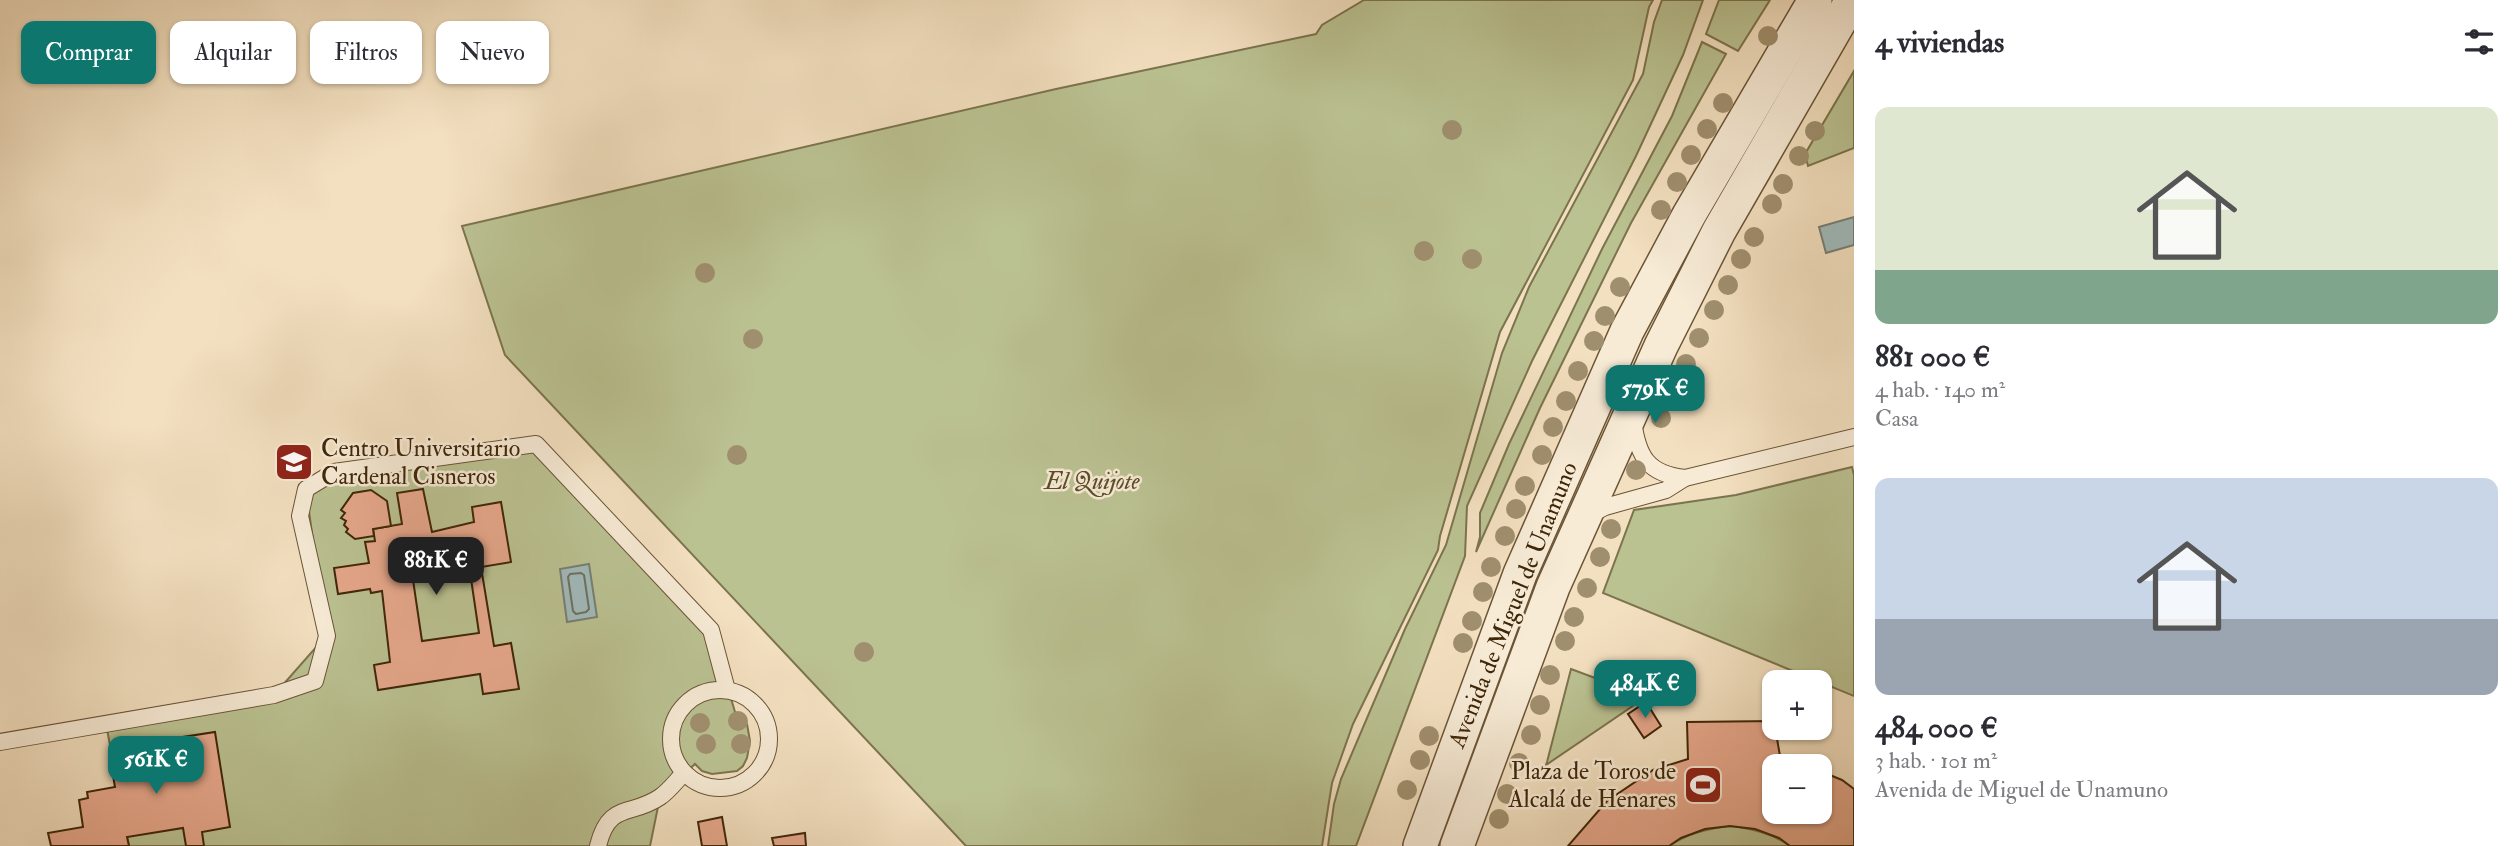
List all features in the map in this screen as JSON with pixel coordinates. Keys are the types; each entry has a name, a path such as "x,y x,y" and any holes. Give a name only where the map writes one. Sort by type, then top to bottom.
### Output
{"street":[{"name":"Avenida de Miguel de Unamuno","path":"1420,846 1520,574 1627,331 1689,215 1815,0"},
{"name":"Avenida de Miguel de Unamuno","path":"1457,846 1553,587 1661,346 1719,231 1852,0"}],"lane":[{"path":"1632,411 1635,432 1646,462 1657,471 1685,478"},
{"path":"1584,518 1605,507 1666,490 1685,478 1854,437"},
{"path":"0,742 274,695 315,681 327,636 300,516 306,489 334,472 536,444 711,630 727,690"},
{"path":"727,690 748,699 764,716 769,738 764,761 755,774 743,783 728,788 712,788 698,783 684,773 675,758 671,741 673,725 681,709 694,698 709,691 727,690"},
{"path":"598,846 603,829 614,815 660,797 684,773"}],"green space":[{"name":"El Quijote","path":"1364,0 1653,0 1649,7 1633,80 1500,332 1438,550 1353,724 1332,783 1322,846 966,846 505,355 462,226 1056,89 1316,34 1322,25"},
{"path":"1662,0 1703,0 1683,55 1636,156 1532,361 1467,506 1465,556 1356,846 1328,846 1334,804 1341,779 1405,629 1446,545 1502,353 1529,287 1643,74 1654,22"},
{"path":"1719,0 1770,0 1738,51 1706,34"},
{"path":"1702,42 1726,54 1631,223 1540,408 1476,552 1480,537 1480,513 1509,444 1602,249 1672,116"},
{"path":"1854,71 1854,148 1808,166 1805,154"},
{"path":"536,444 711,630 735,712 747,724 750,741 743,766 737,771 712,774 702,771 695,764 660,797 650,846 129,846 106,724 274,695 326,636 306,489 334,472"},
{"path":"1852,467 1854,696 1832,687 1832,670 1791,670 1603,593 1634,510 1736,495"},
{"path":"1571,669 1646,697 1546,765 1547,762"},
{"path":"1730,826 1762,832 1790,846 1669,846 1698,832"}],"water":[{"path":"1854,217 1854,245 1826,253 1819,227"},
{"path":"589,564 597,617 567,622 560,569"}],"building":[{"path":"423,489 432,532 474,522 472,507 501,502 511,562 481,567 494,646 511,643 519,689 483,694 480,674 378,690 374,665 390,662 382,591 371,593 370,589 338,594 334,568 369,563 365,542 375,541 373,529 402,524 397,493","holes":["469,565 479,633 422,641 412,573"]},
{"path":"371,490 387,501 391,526 373,529 374,536 355,539 346,532 346,521 341,518 345,513 341,510 353,493"},
{"path":"1646,702 1661,726 1644,738 1628,714"},
{"name":"Plaza de Toros de Alcalá de Henares","path":"1762,721 1762,740 1777,740 1780,754 1762,754 1762,824 1832,824 1832,776 1842,780 1854,789 1854,846 1790,846 1779,838 1755,829 1730,826 1705,829 1681,838 1669,846 1568,846 1607,801 1653,770 1688,759 1687,722"},
{"path":"215,732 230,827 202,832 204,846 186,846 183,828 127,837 129,846 51,846 48,833 83,827 79,800 88,798 87,792 115,787 110,758 136,754 138,744"},
{"path":"722,817 727,846 702,846 698,822"},
{"path":"805,833 806,846 774,846 772,838"}],"place":[{"name":"Centro Universitario Cardenal Cisneros","path":"294,462"},
{"name":"Plaza de Toros de Alcalá de Henares","path":"1703,785"}]}
